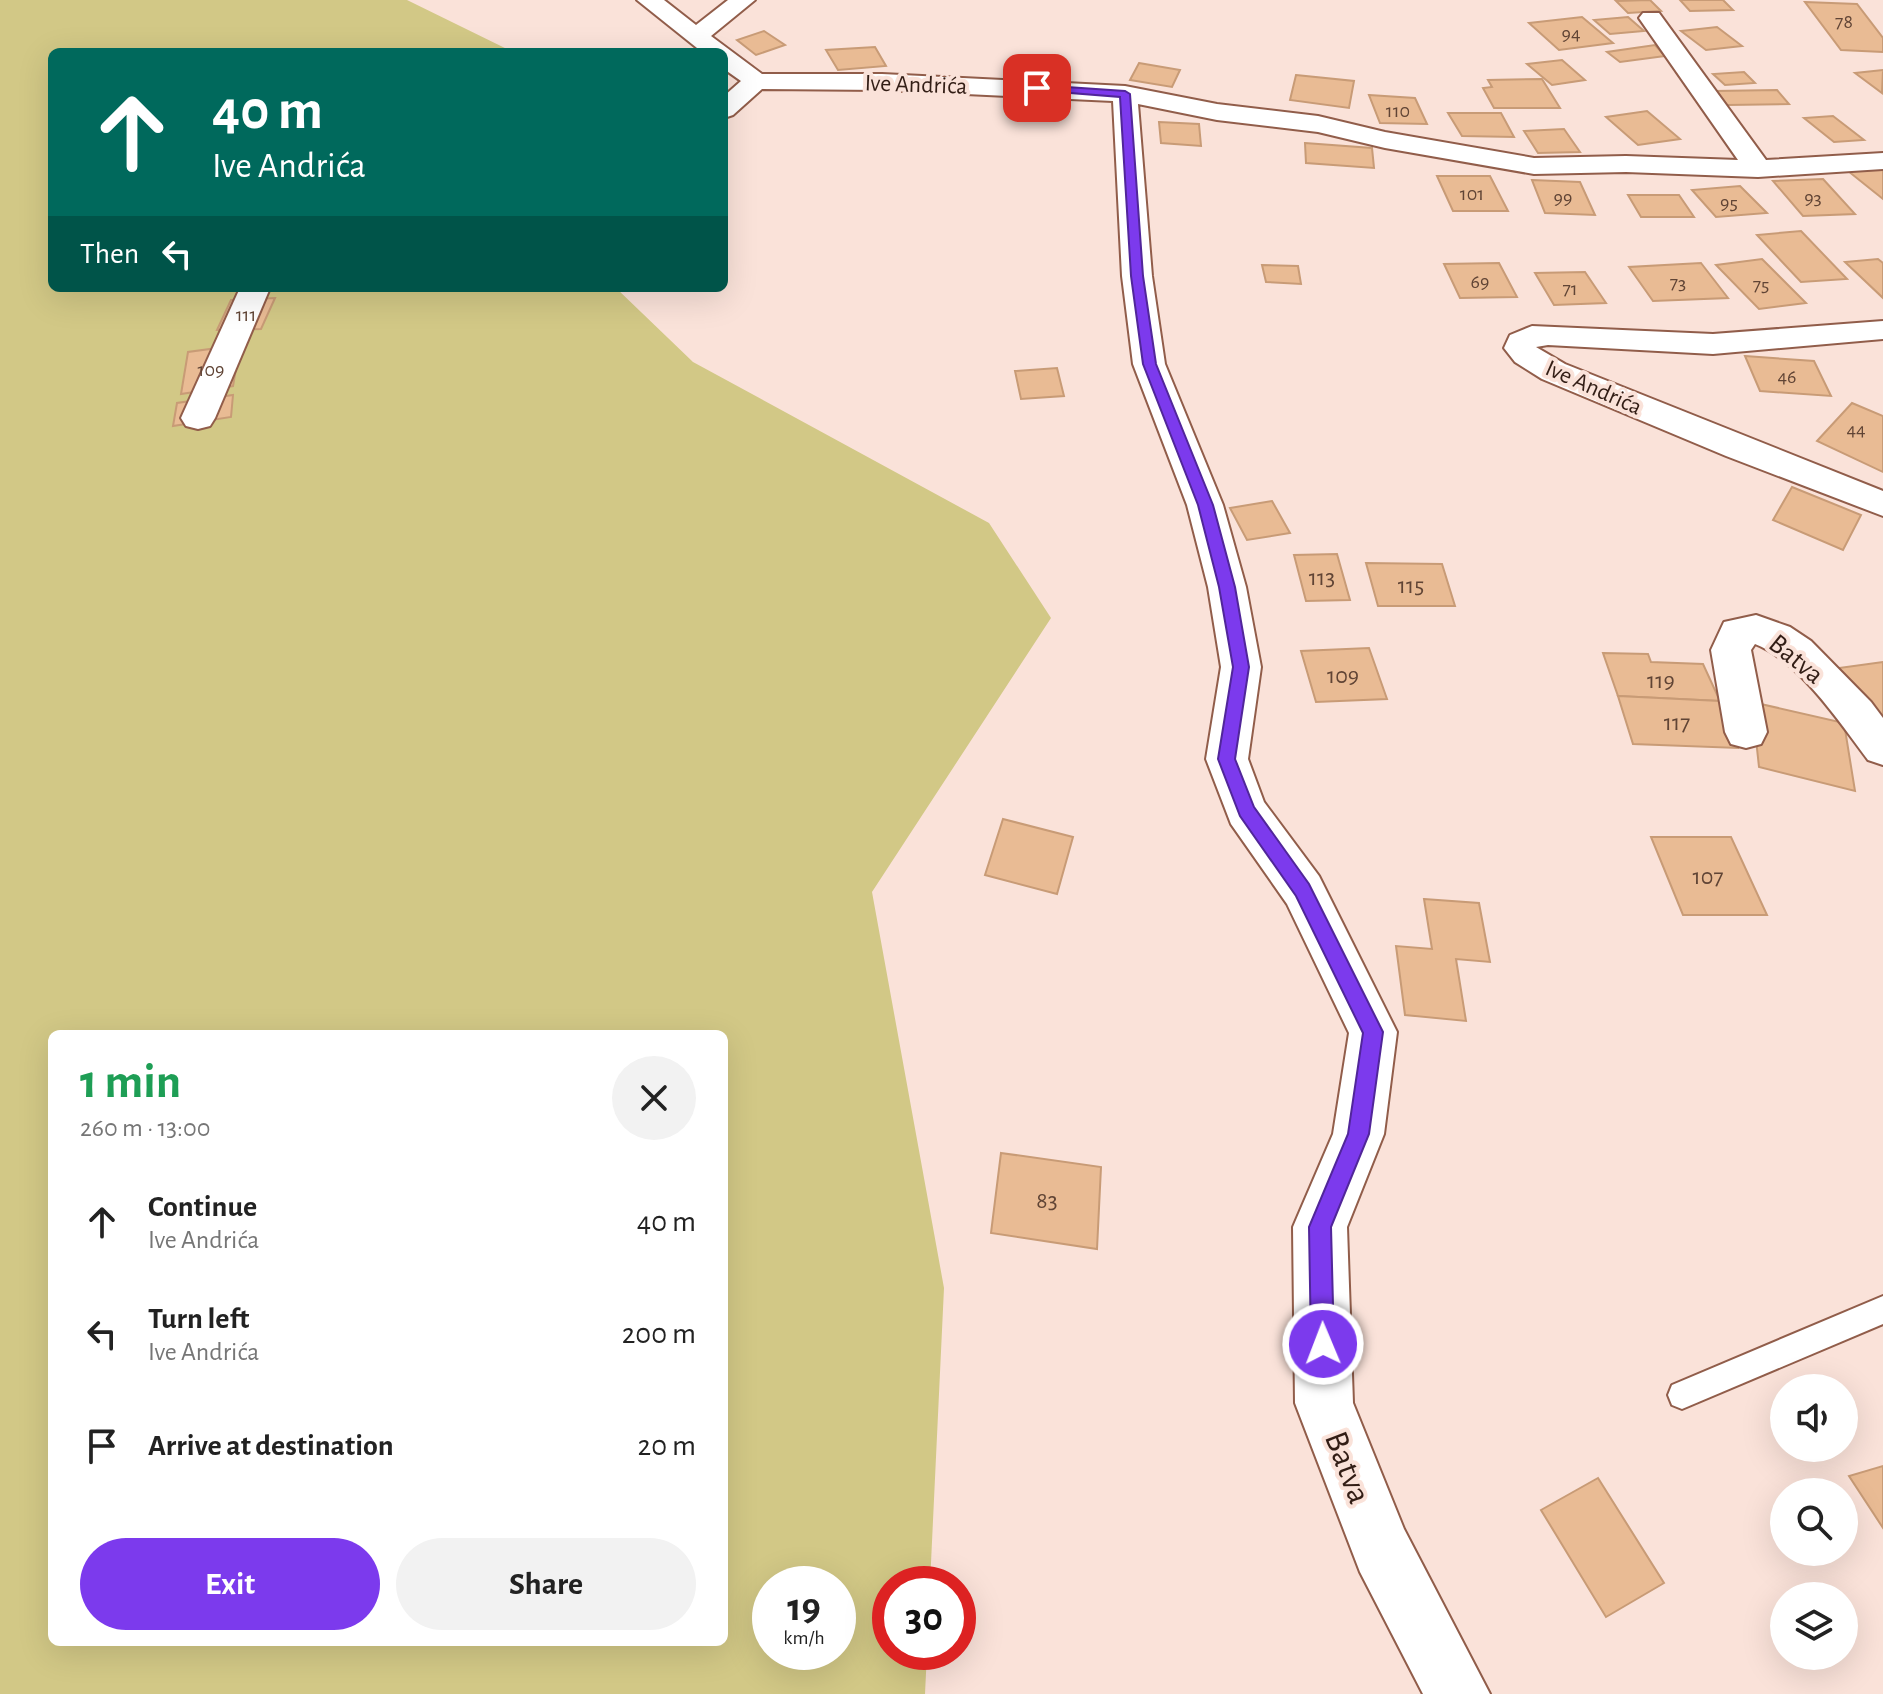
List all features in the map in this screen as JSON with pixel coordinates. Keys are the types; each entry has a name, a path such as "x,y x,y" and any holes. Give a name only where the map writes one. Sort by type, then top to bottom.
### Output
{"street":[{"path":"649,0 712,48"},
{"path":"696,36 743,0"},
{"path":"1651,18 1758,169"},
{"path":"728,60 756,81 728,106"},
{"name":"Ive Andrića","path":"756,81 882,82 1125,94 1217,112 1318,124 1385,140 1534,166 1626,164 1758,169 1883,161"},
{"name":"Batva","path":"1125,94 1137,276 1149,364 1205,505 1227,587 1241,667 1227,759 1246,811 1303,890 1373,1032 1358,1134 1320,1227 1324,1403 1382,1550 1458,1694"},
{"path":"198,418 253,292"},
{"name":"Ive Andrića","path":"1883,330 1713,344 1559,334 1532,336 1521,342 1520,348 1534,361 1605,392 1765,460 1883,504"},
{"name":"Batva","path":"1746,732 1731,650 1738,632 1754,628 1784,641 1801,655 1883,748"}],"lane":[{"path":"1682,1395 1883,1310"}],"shaded area":[{"path":"0,0 407,0 505,48 48,48 48,292 620,292 693,362 989,523 1051,618 872,892 944,1288 931,1566 872,1566 872,1670 926,1670 925,1694 0,1694"}],"building":[{"path":"1650,0 1661,11 1628,13 1616,1"},
{"path":"1680,0 1723,0 1733,10 1690,11"},
{"path":"1805,2 1857,4 1883,38 1883,52 1841,50"},
{"path":"1582,17 1613,43 1559,50 1529,23"},
{"path":"1628,17 1644,31 1610,34 1594,20"},
{"path":"1717,27 1742,46 1706,50 1681,31"},
{"path":"764,31 785,45 756,55 737,40"},
{"path":"1655,45 1665,56 1620,62 1607,52"},
{"path":"875,47 886,66 838,70 826,50"},
{"path":"1562,60 1585,80 1552,85 1527,64"},
{"path":"1139,63 1180,70 1172,87 1130,80"},
{"path":"1883,70 1882,93 1855,73"},
{"path":"1744,72 1755,83 1725,85 1713,74"},
{"path":"1296,75 1354,81 1349,108 1290,100"},
{"path":"1542,79 1560,108 1494,108 1483,88 1492,87 1488,80"},
{"path":"1777,90 1789,104 1727,105 1716,91"},
{"path":"1369,95 1415,98 1427,124 1380,123"},
{"path":"1647,111 1680,139 1638,145 1606,117"},
{"path":"1448,113 1501,113 1514,137 1462,136"},
{"path":"1833,116 1864,140 1834,142 1804,118"},
{"path":"1159,122 1199,124 1201,146 1161,143"},
{"path":"1564,129 1580,152 1538,153 1524,131"},
{"path":"1305,143 1372,148 1374,168 1306,163"},
{"path":"1883,166 1883,199 1848,171"},
{"path":"1437,176 1490,176 1508,211 1453,211"},
{"path":"1823,179 1855,214 1803,216 1773,181"},
{"path":"1532,180 1580,182 1595,215 1545,213"},
{"path":"1740,186 1767,213 1716,217 1692,190"},
{"path":"1628,195 1679,195 1694,217 1641,217"},
{"path":"1801,231 1847,279 1801,282 1757,235"},
{"path":"1762,259 1806,303 1759,309 1716,265"},
{"path":"1878,259 1883,263 1883,298 1845,262"},
{"path":"1499,263 1517,297 1460,298 1444,264"},
{"path":"1701,263 1728,298 1653,301 1629,267"},
{"path":"1262,265 1298,266 1301,284 1266,282"},
{"path":"1585,272 1606,303 1554,305 1535,273"},
{"path":"275,298 261,329 217,330 231,300"},
{"path":"240,345 233,386 181,394 188,352"},
{"path":"1745,356 1814,361 1831,396 1760,391"},
{"path":"1057,368 1064,396 1021,399 1015,371"},
{"path":"233,395 231,417 173,426 177,403"},
{"path":"1852,403 1883,416 1883,472 1817,441"},
{"path":"1792,487 1861,515 1843,550 1773,520"},
{"path":"1272,501 1290,533 1247,540 1230,508"},
{"path":"1337,554 1350,600 1306,601 1294,555"},
{"path":"1366,563 1442,564 1455,606 1378,606"},
{"path":"1369,648 1387,699 1316,702 1301,651"},
{"path":"1603,653 1648,654 1651,662 1703,664 1720,701 1618,696"},
{"path":"1883,662 1883,733 1832,669"},
{"path":"1618,696 1720,701 1738,748 1633,744"},
{"path":"1752,702 1844,723 1855,791 1759,767"},
{"path":"1003,819 1073,837 1057,894 985,875"},
{"path":"1651,837 1731,837 1767,915 1683,915"},
{"path":"1424,899 1479,903 1490,962 1456,959 1466,1021 1405,1015 1396,946 1432,949"},
{"path":"1001,1153 1101,1167 1097,1249 991,1233"},
{"path":"1883,1466 1883,1528 1858,1490 1858,1478 1849,1476"},
{"path":"1598,1478 1664,1583 1606,1617 1541,1510"}],"route":[{"path":"1037,88 1125,94 1137,276 1149,364 1205,505 1227,587 1241,667 1227,759 1246,811 1303,890 1373,1032 1358,1134 1320,1227 1323,1344"}]}
